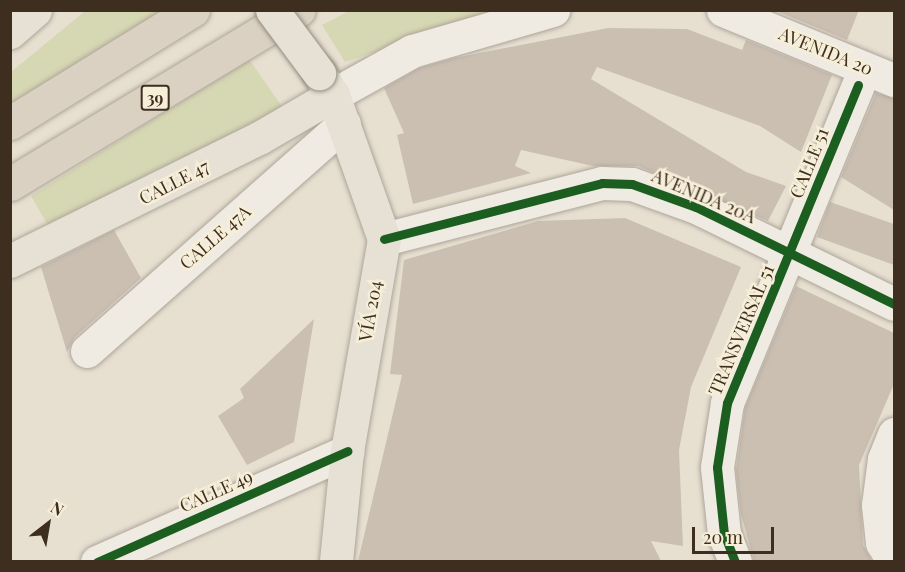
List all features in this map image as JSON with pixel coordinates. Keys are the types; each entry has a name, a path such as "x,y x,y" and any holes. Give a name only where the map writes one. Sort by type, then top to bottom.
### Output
{"highway":[{"path":"10,123 193,10"},
{"name":"39","path":"10,184 299,10"}],"main road":[{"path":"10,32 35,10"},
{"path":"272,10 332,97"},
{"name":"VÍA 204","path":"332,97 384,239 347,451 336,561"},
{"name":"CALLE 47","path":"10,261 259,138 332,97"}],"street":[{"path":"332,97 412,51 553,10"},
{"name":"AVENIDA 20","path":"723,10 894,80"},
{"name":"CALLE 51","path":"791,253 858,85"},
{"name":"CALLE 47A","path":"87,351 332,97"},
{"name":"AVENIDA 20A","path":"384,239 602,183 665,193 894,304"},
{"name":"TRANSVERSAL 51","path":"735,561 724,534 717,466 727,403 791,253"},
{"path":"894,434 884,459 878,505 882,543 894,561"},
{"name":"CALLE 49","path":"97,561 347,451"}],"green space":[{"path":"85,11 177,11 11,103 11,72"},
{"path":"349,11 495,11 345,62 322,25"},
{"path":"249,59 285,111 50,229 31,196"}],"building":[{"path":"774,10 859,10 847,40"},
{"path":"608,28 687,29 742,50 746,40 832,75 801,152 760,126 597,67 591,79 746,172 786,186 768,221 638,166 593,166 521,150 515,166 531,173 413,204 397,135 404,133 384,88 419,68 454,58"},
{"path":"876,93 894,98 894,210 841,177"},
{"path":"830,202 894,224 894,265 817,237"},
{"path":"625,218 741,267 691,387 679,450 683,546 651,541 661,561 358,561 402,375 390,374 404,260 538,221"},
{"path":"114,230 141,278 75,337 67,352 41,267"},
{"path":"796,286 894,333 894,384 859,465 863,545 872,561 754,561 741,514 736,471 745,408"},
{"path":"314,319 294,442 247,465 218,416 244,398 240,389"}],"cycle path":[{"path":"735,562 724,534 717,467 727,403 858,85"},
{"path":"384,239 602,183 632,184 696,207 894,304"},
{"path":"97,562 347,451"}]}
